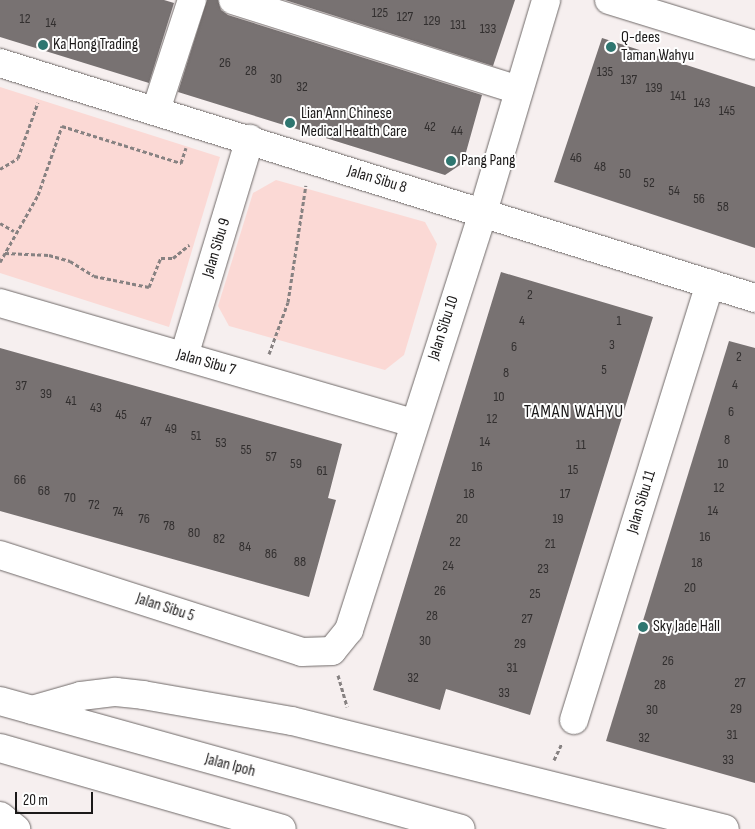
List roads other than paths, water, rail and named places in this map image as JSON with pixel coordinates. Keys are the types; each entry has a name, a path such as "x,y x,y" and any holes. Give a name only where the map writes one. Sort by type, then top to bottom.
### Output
{"main road":[{"path":"156,110 192,0"},
{"path":"233,0 518,90"},
{"name":"Jalan Sibu 10","path":"332,650 348,630 412,423 483,212 546,0"},
{"path":"609,0 755,45"},
{"name":"Jalan Sibu 8","path":"0,63 194,121 310,160 483,212 755,298"},
{"name":"Jalan Sibu 9","path":"184,356 250,139"},
{"name":"Jalan Sibu 11","path":"574,720 710,284"},
{"name":"Jalan Sibu 7","path":"0,304 412,423"},
{"name":"Jalan Sibu 5","path":"0,555 302,652 332,650"},
{"path":"32,710 81,696 116,692 292,721 725,829"},
{"name":"Jalan Ipoh","path":"0,700 461,829"},
{"path":"0,748 282,829"},
{"path":"0,816 16,829"}],"place":[{"name":"Ka Hong Trading","path":"43,45"},
{"name":"Q-dees Taman Wahyu","path":"611,47"},
{"name":"Lian Ann Chinese Medical Health Care","path":"290,123"},
{"name":"Pang Pang","path":"451,161"},
{"name":"Sky Jade Hall","path":"643,627"}],"district":[{"name":"TAMAN WAHYU","path":"574,412"}]}
